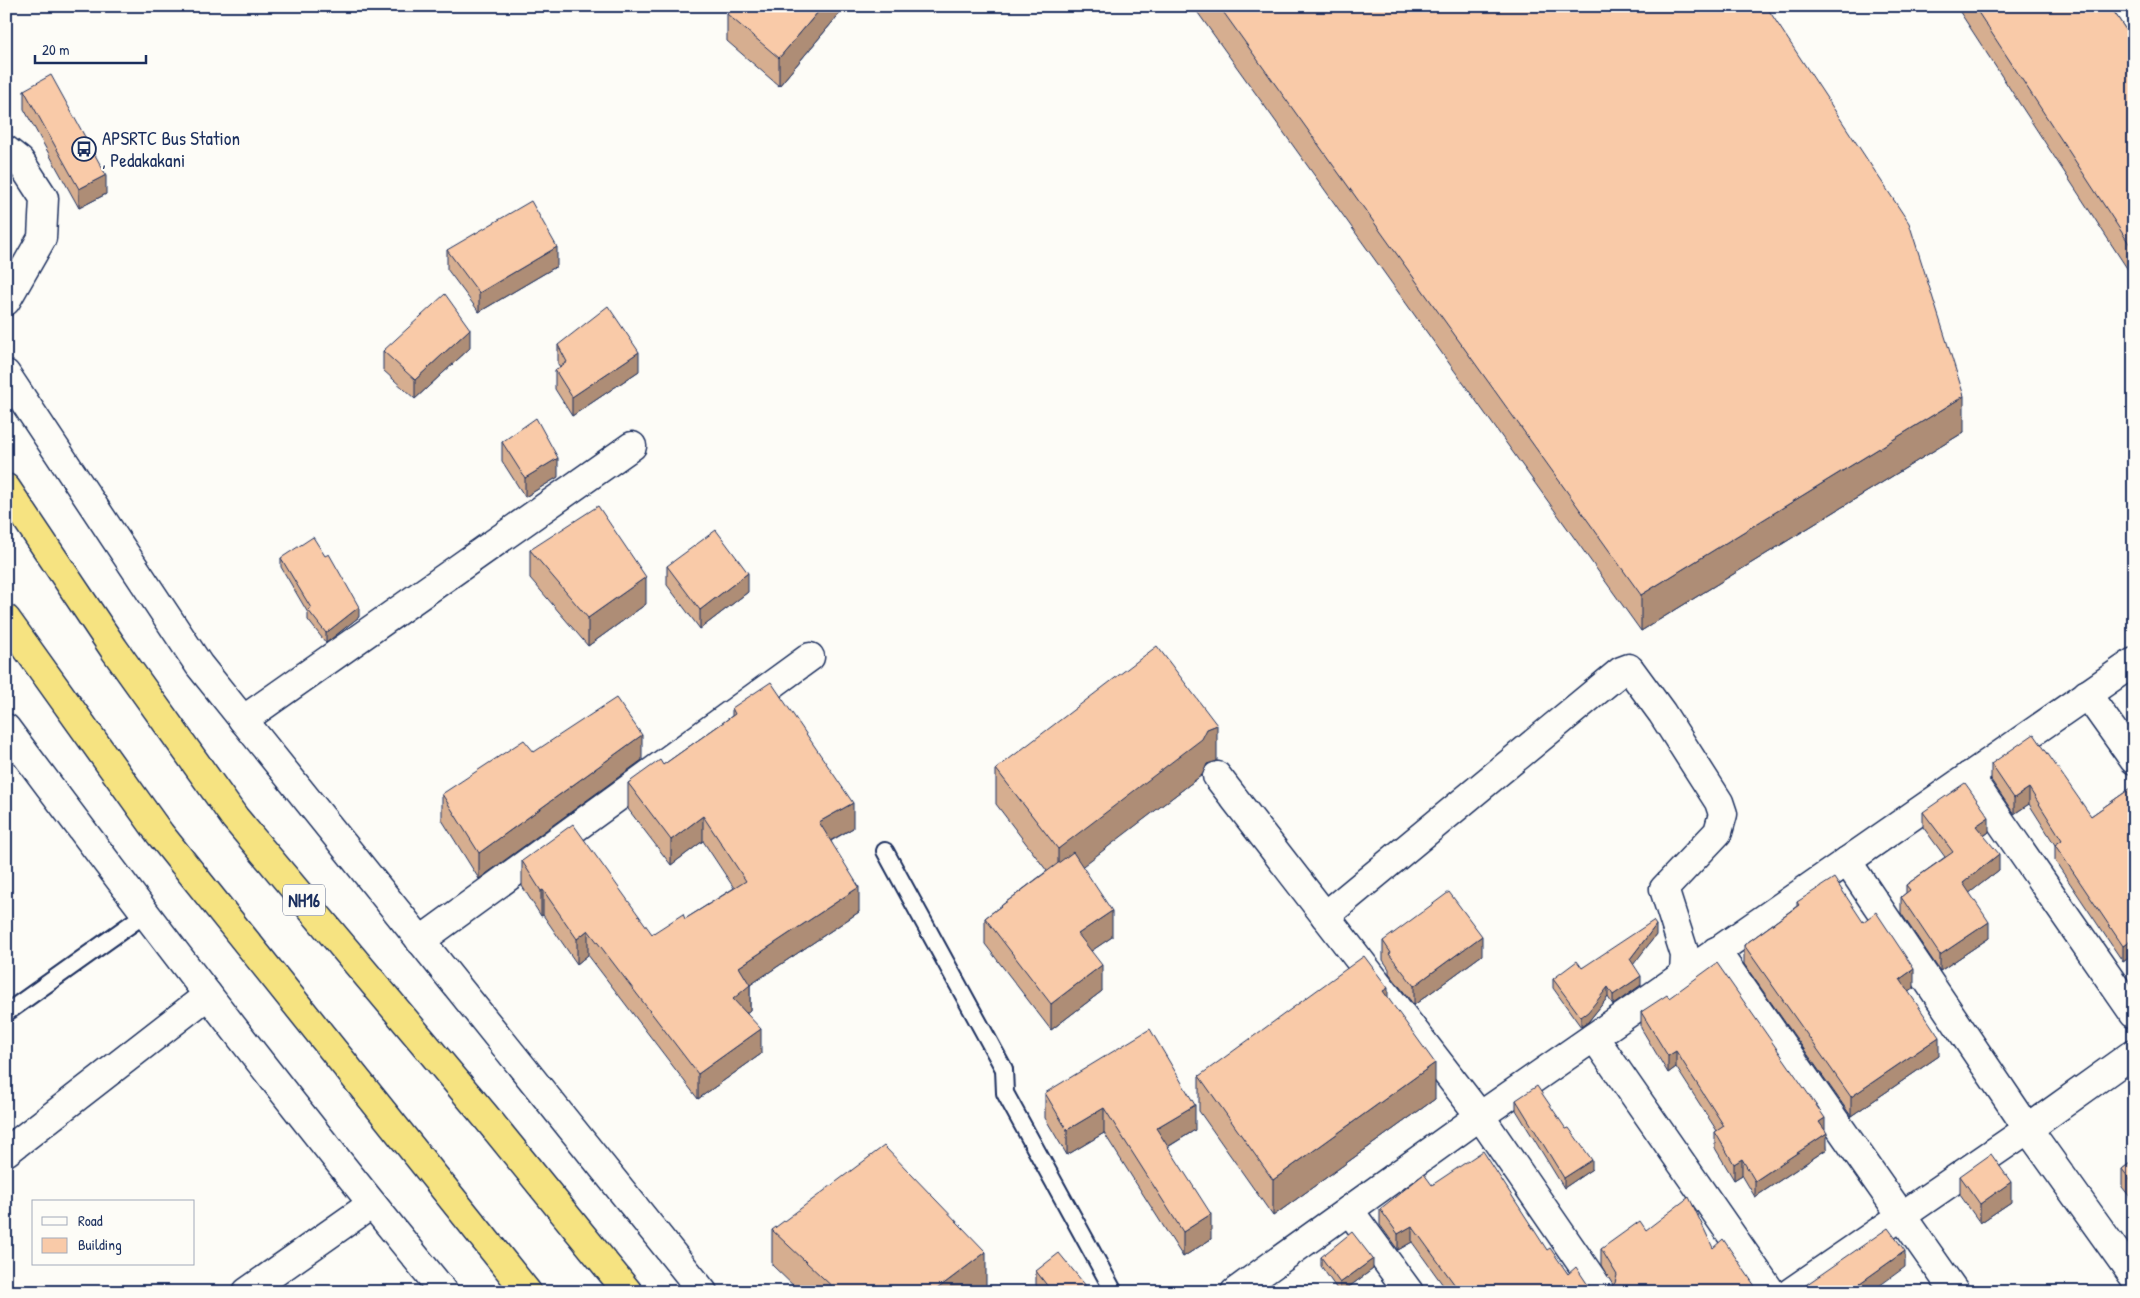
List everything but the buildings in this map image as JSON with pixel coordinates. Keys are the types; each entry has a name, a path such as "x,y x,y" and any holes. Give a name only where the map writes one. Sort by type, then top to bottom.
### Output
{"highway":[{"name":"NH16","path":"6,488 114,649 235,818 486,1117 628,1292"},
{"path":"6,619 160,834 527,1292"}],"street":[{"path":"6,150 20,161 44,198 42,238 6,301"},
{"path":"6,374 199,665 703,1292"},
{"path":"243,720 632,446"},
{"path":"420,941 810,657"},
{"path":"1235,1292 1480,1116 1684,973 2134,662"},
{"path":"1331,910 1621,671 1629,668 1720,802 1723,814 1718,832 1664,889 1685,955 1684,973"},
{"path":"2087,694 2134,760"},
{"path":"6,728 145,914 372,1204 444,1292"},
{"path":"1217,776 1331,910 1480,1116 1601,1292"},
{"path":"1969,776 2134,1014"},
{"path":"1847,861 2028,1129 2134,1278"},
{"path":"1716,951 1955,1292"},
{"path":"6,1152 208,995"},
{"path":"1594,1037 1771,1292"},
{"path":"1791,1292 2028,1129 2134,1053"},
{"path":"247,1292 372,1204"},
{"path":"1349,1210 1409,1292"}],"lane":[{"path":"885,851 1004,1069 1005,1093 1114,1292"},
{"path":"6,1013 145,914"}],"place":[{"name":"APSRTC Bus Station , Pedakakani","path":"84,149"}]}
